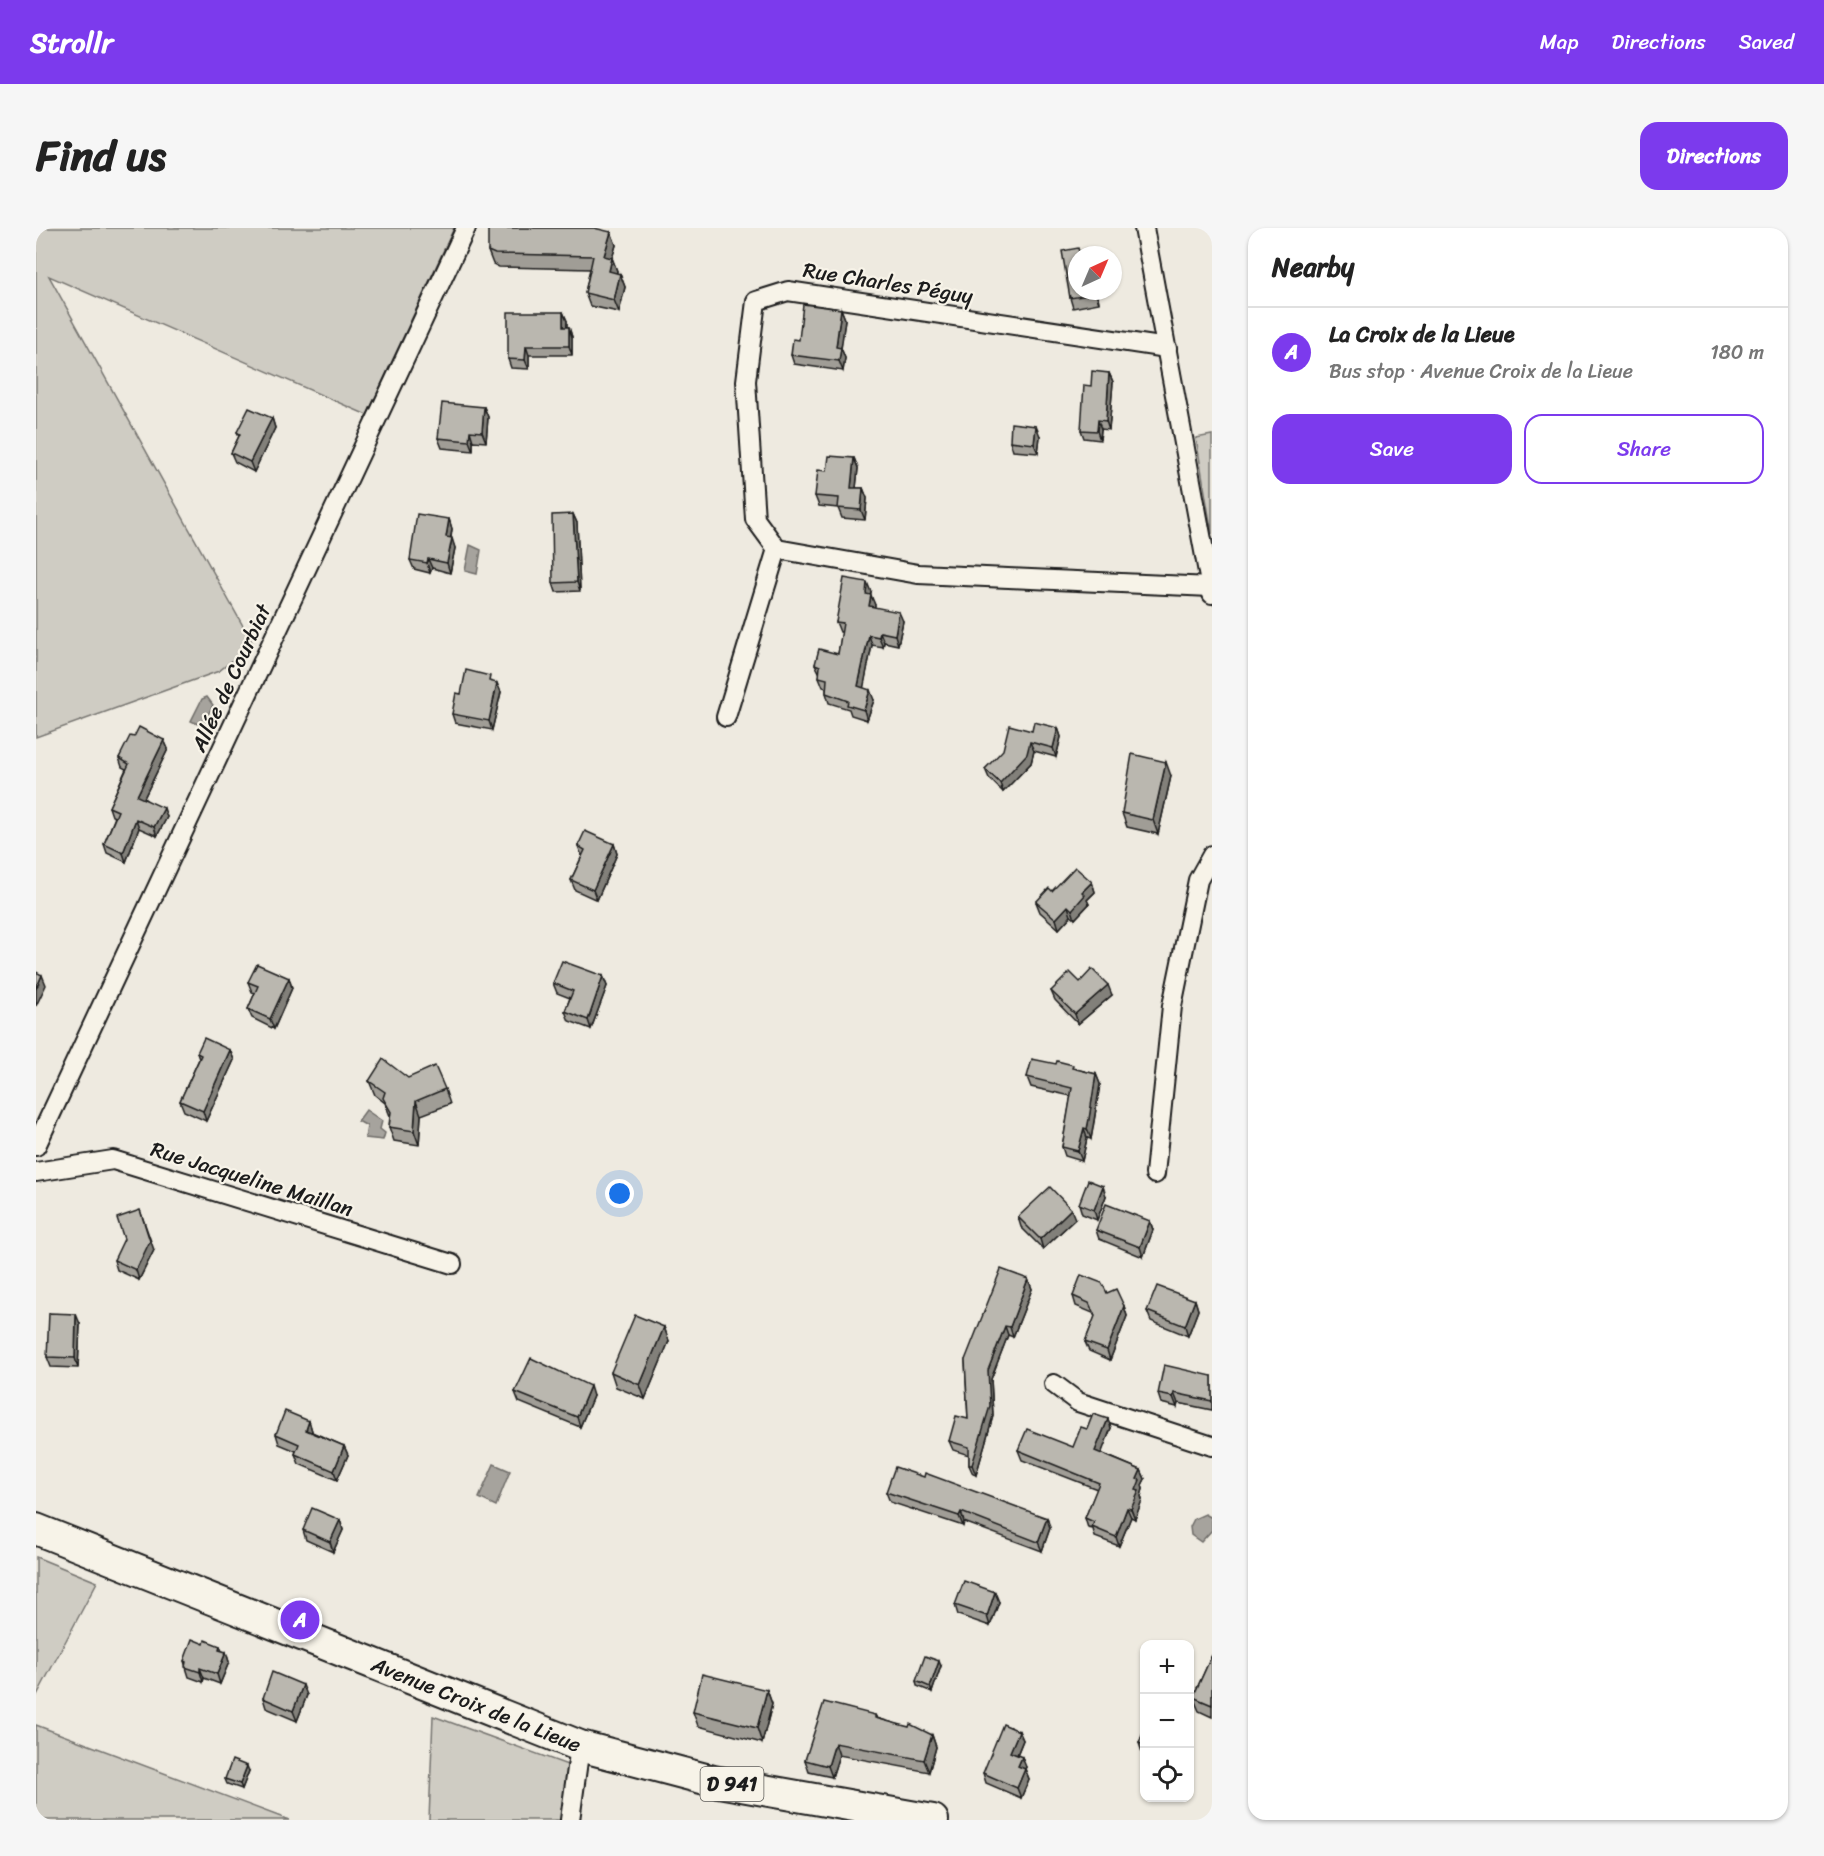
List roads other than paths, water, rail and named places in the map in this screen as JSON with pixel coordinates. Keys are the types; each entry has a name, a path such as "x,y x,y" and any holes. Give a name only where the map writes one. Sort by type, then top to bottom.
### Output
{"main road":[{"name":"Avenue Croix de la Lieue","path":"36,1528 580,1746 713,1781 933,1820"}],"street":[{"name":"Allée de Courbiat","path":"36,1146 466,228"},
{"path":"726,717 777,549 918,574 1211,591 1144,228"},
{"name":"Rue Charles Péguy","path":"777,549 755,519 746,381 756,301 788,291 1167,348"},
{"path":"1155,1174 1172,1006 1198,880 1212,855"},
{"name":"Rue Jacqueline Maillan","path":"36,1172 112,1160 452,1264"},
{"path":"1054,1384 1078,1402 1212,1446"},
{"path":"570,1820 580,1746"}],"place":[{"name":"La Croix de la Lieue","path":"300,1620"}]}
